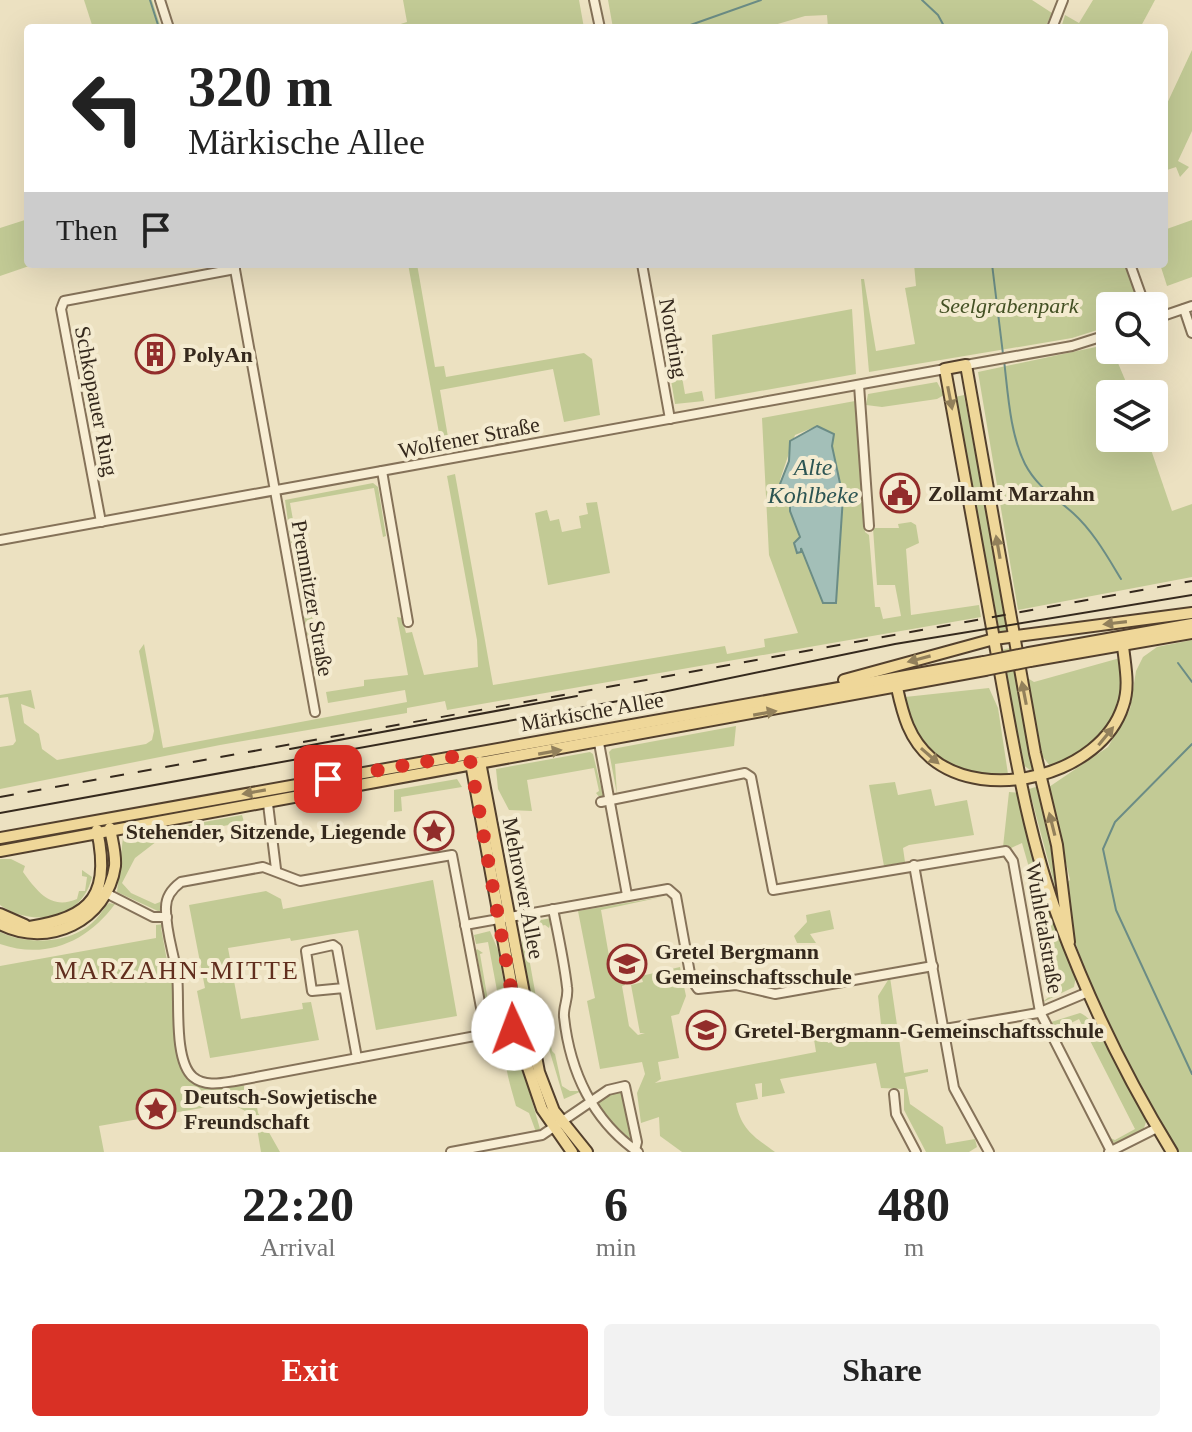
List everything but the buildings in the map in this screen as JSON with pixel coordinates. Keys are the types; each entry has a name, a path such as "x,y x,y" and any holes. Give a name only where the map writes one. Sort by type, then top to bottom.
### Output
{"main road":[{"path":"945,369 966,365"},
{"name":"Wuhletalstraße","path":"966,365 1040,773 1057,845 1069,942"},
{"name":"Wuhletalstraße","path":"945,369 1020,777 1040,856 1088,992 1172,1152"},
{"path":"788,695 994,639 1192,613"},
{"name":"Märkische Allee","path":"0,851 897,688 985,666 1192,624"},
{"name":"Märkische Allee","path":"1030,657 1123,650 1192,633"},
{"path":"897,688 911,735 939,764 980,779 1020,777 1081,758 1110,732 1127,692 1123,650"},
{"name":"Märkische Allee","path":"0,838 788,695 985,666"},
{"name":"Mehrower Allee","path":"474,753 504,918 536,1062 557,1124 587,1152"},
{"path":"452,757 454,770"},
{"path":"5,927 39,935 61,931 89,914 115,865 108,818"},
{"path":"5,927 35,926 70,918 102,891 103,863 96,821"},
{"path":"51,829 53,842"},
{"path":"0,914 35,926"},
{"name":"Mehrower Allee","path":"504,918 518,1028 534,1092 572,1152"}],"street":[{"path":"160,0 168,24"},
{"path":"594,0 599,24"},
{"path":"1054,24 1063,0"},
{"name":"Schkopauer Ring","path":"101,522 61,309 64,301 224,268"},
{"name":"Schkopauer Ring","path":"234,268 274,490"},
{"name":"Nordring","path":"643,268 670,419"},
{"path":"1131,268 1140,292"},
{"path":"1168,314 1188,308 1192,333"},
{"path":"966,365 1072,346 1096,338"},
{"name":"Wolfener Straße","path":"0,540 945,369"},
{"path":"859,385 869,526"},
{"path":"382,471 408,622"},
{"name":"Premnitzer Straße","path":"274,490 315,712"},
{"name":"Märkische Allee","path":"599,743 605,800 627,895"},
{"path":"605,800 745,773 751,777 773,890 914,865 954,1088 989,1152"},
{"path":"268,804 276,869"},
{"name":"Wuhletalstraße","path":"914,865 1003,849 1009,853 1040,1012 1110,1152 1157,1128"},
{"path":"486,1034 452,855 300,881 288,879 276,869 263,867 199,877 181,882 171,892 166,906 177,979 176,1012 186,1065 193,1077 203,1082 223,1083 486,1034 518,1028"},
{"path":"504,918 665,889 674,892 691,979 698,989 734,985 775,994 933,966"},
{"path":"102,891 153,917 167,917"},
{"name":"Mehrower Allee","path":"553,909 568,990 565,1023 575,1067 590,1102 609,1131 637,1151"},
{"name":"Mehrower Allee","path":"465,925 504,918"},
{"path":"344,988 312,991 306,951 335,946 344,988 357,1058"},
{"name":"Wuhletalstraße","path":"945,1029 1040,1012 1088,992"},
{"name":"Mehrower Allee","path":"557,1124 611,1089 628,1087 637,1151"},
{"path":"894,1094 896,1114 916,1152"},
{"path":"456,1152 497,1148 542,1135 557,1124"}],"green space":[{"path":"84,0 152,0 160,24 92,24"},
{"path":"403,0 579,0 583,24 401,24 407,22"},
{"path":"608,0 1032,0 1052,13 1047,24 828,24 827,15 805,16 778,24 612,24"},
{"path":"1093,0 1155,0 1142,24 1062,24 1065,15 1079,23"},
{"path":"1192,50 1192,131 1178,161 1189,167 1180,177 1176,167 1168,170 1168,101"},
{"path":"24,220 24,268 0,276 0,228"},
{"path":"1192,220 1192,277 1167,286 1161,268 1168,268 1168,229"},
{"path":"409,268 418,268 435,367 444,366 446,377 584,353 592,359 600,415 564,422 553,369 440,390 449,443 441,444"},
{"name":"Seelgrabenpark","path":"914,268 1126,268 1136,292 1096,292 1096,330 1072,338 869,372 861,279 864,279 876,351 915,344 905,288 916,286"},
{"path":"852,309 856,374 715,399 712,335"},
{"name":"Seelgrabenpark","path":"1096,347 1096,364 1118,364 1125,380 1096,380 1096,452 1152,452 1172,511 1192,504 1192,577 1018,610 978,372"},
{"path":"678,354 685,394 702,391 704,401 675,404 667,356"},
{"path":"937,382 944,395 937,399 882,407 866,405 868,394"},
{"path":"964,395 1009,630 1000,634 955,397"},
{"path":"855,401 865,532 869,535 875,607 880,607 883,619 901,616 895,585 877,585 873,528 899,528 898,524 911,522 916,525 919,543 906,549 911,615 979,605 981,617 447,710 445,701 407,708 407,713 220,745 0,789 0,747 13,745 16,741 8,697 0,698 0,695 31,690 35,709 21,704 24,723 39,734 42,749 57,760 146,744 152,740 154,731 139,651 144,644 163,748 407,702 405,690 328,703 326,692 364,686 364,680 408,675 397,617 402,618 406,633 412,632 424,675 478,667 477,640 447,476 455,474 493,685 725,646 727,654 765,647 764,639 798,633 769,555 762,418","holes":["817,426 834,434 832,446 843,497 836,603 823,603 809,561 799,544 793,511 780,480 795,435"]},
{"path":"373,483 378,487 386,536 383,537 374,488 290,503 297,542 291,543 285,500"},
{"path":"597,502 610,573 548,585 535,513 547,510 550,521 559,519 562,532 581,528 579,516 588,514 586,503"},
{"path":"306,562 325,668 314,671 295,565"},
{"path":"1192,640 1192,1152 1178,1152 1118,1044 1088,978 1071,930 1066,883 1070,880 1049,787 1108,747 1130,709 1136,671 1143,657 1157,647"},
{"path":"1010,648 1033,768 1030,770 1023,765 1001,650"},
{"path":"1120,658 1120,697 1108,727 1084,749 1050,766 1039,752 1026,677 1034,682"},
{"path":"989,688 998,708 1008,774 972,772 939,757 915,731 908,715 905,697"},
{"path":"736,726 734,746 615,764 617,794 609,752 612,749"},
{"path":"590,752 602,791 600,760 605,793 601,799 596,793 599,791 594,768 527,780 532,811 509,810 498,789 496,769"},
{"path":"457,779 462,787 401,797 402,811 394,812 394,790"},
{"path":"895,782 898,795 931,789 935,806 967,800 974,835 909,845 903,848 905,862 884,866 869,785"},
{"path":"1039,786 1051,834 1057,894 1029,789"},
{"path":"1009,792 1020,793 1076,976 1074,987 1041,1003 1056,992 1034,871 1030,871 1022,843 1009,849 1003,847"},
{"path":"242,815 244,822 161,838 135,858 122,883 131,893 155,904 160,902 160,912 117,892 123,837"},
{"path":"0,859 11,859 25,866 23,872 34,887 53,901 68,902 77,899 79,891 85,891 87,877 82,876 82,870 92,877 86,892 78,903 66,911 54,916 26,916 0,905"},
{"path":"433,880 457,1016 376,1030 358,930 228,948 241,1019 303,1009 302,1003 311,1002 319,1040 210,1058 197,991 205,988 189,905 266,891 281,899 283,909"},
{"path":"662,897 601,910 609,956 613,956 617,976 624,975 625,985 622,986 629,1026 638,1035 645,1033 640,1033 631,985 643,982 641,976 680,967 686,996 679,1014 671,1016 679,1058 658,1062 661,1079 655,1083 816,1052 813,1033 825,1033 828,1043 882,1033 878,996 890,977 904,1073 928,1069 928,1072 905,1077 910,1104 943,1127 946,1144 975,1139 977,1147 969,1152 926,1152 904,1110 904,1089 881,1088 876,1063 780,1079 785,1093 762,1097 762,1083 755,1084 758,1099 736,1103 738,1112 750,1132 775,1152 682,1152 660,1136 659,1117 641,1123 637,1093 645,1074 642,1062 600,1069 587,1001 595,998 578,911"},
{"path":"109,903 115,904 92,929 64,944 33,950 0,944 0,932 38,941 64,938 87,927"},
{"path":"830,910 834,929 810,934 816,943 797,943 794,936 807,922 806,915"},
{"path":"552,918 549,928 545,925 524,930 538,1008 547,1011 544,1014 562,1086 570,1091 582,1091 564,1099 549,1049 542,1050 522,955 523,923"},
{"path":"165,924 161,928 170,977 175,976 178,1051 182,1068 191,1080 243,1082 246,1096 255,1095 258,1113 280,1152 261,1152 255,1116 230,1103 99,1126 104,1152 0,1152 0,966 156,938 156,925"},
{"path":"490,931 498,950 511,1024 490,1029 477,955 473,954 477,949 483,953 480,954 492,1024 503,1023 488,942 476,944 474,935"},
{"path":"1080,1013 1098,1029 1107,1043 1147,1119 1143,1131 1118,1144 1109,1141 1110,1138 1115,1140 1135,1129 1079,1019 1061,1028 1065,1038 1062,1043 1048,1023"},
{"path":"513,1035 540,1129 536,1132 529,1113 516,1106 509,1080 506,1046 507,1036"},
{"path":"623,1088 633,1143 617,1134 596,1104 597,1099"}],"water":[{"name":"Alte Kohlbeke","path":"817,426 834,434 832,446 843,497 836,603 823,603 801,548 801,552 797,553 794,543 800,537 790,511 790,494 780,484 789,461 790,441"}],"waterway":[{"path":"150,0 158,24"},
{"path":"693,24 761,0"},
{"path":"922,0 943,24"},
{"path":"992,268 1003,354"},
{"path":"1004,360 1013,427 1025,464 1041,485 1087,528 1121,579"},
{"path":"1178,663 1192,682"},
{"path":"1192,744 1115,822 1103,849 1116,910 1192,1074"}],"tram line":[{"path":"0,813 624,700 895,644 1192,595"},
{"path":"290,749 577,696"}],"railway":[{"path":"0,797 1192,581"}],"place":[{"name":"PolyAn","path":"155,354"},
{"name":"Zollamt Marzahn","path":"900,493"},
{"name":"Stehender, Sitzende, Liegende","path":"434,831"},
{"name":"Gretel Bergmann Gemeinschaftsschule","path":"627,964"},
{"name":"Gretel-Bergmann-Gemeinschaftsschule","path":"706,1030"},
{"name":"Deutsch-Sowjetische Freundschaft","path":"156,1109"}],"district":[{"name":"MARZAHN-MITTE","path":"177,970"}],"route":[{"path":"328,779 469,754 518,1028 513,1029"}]}
